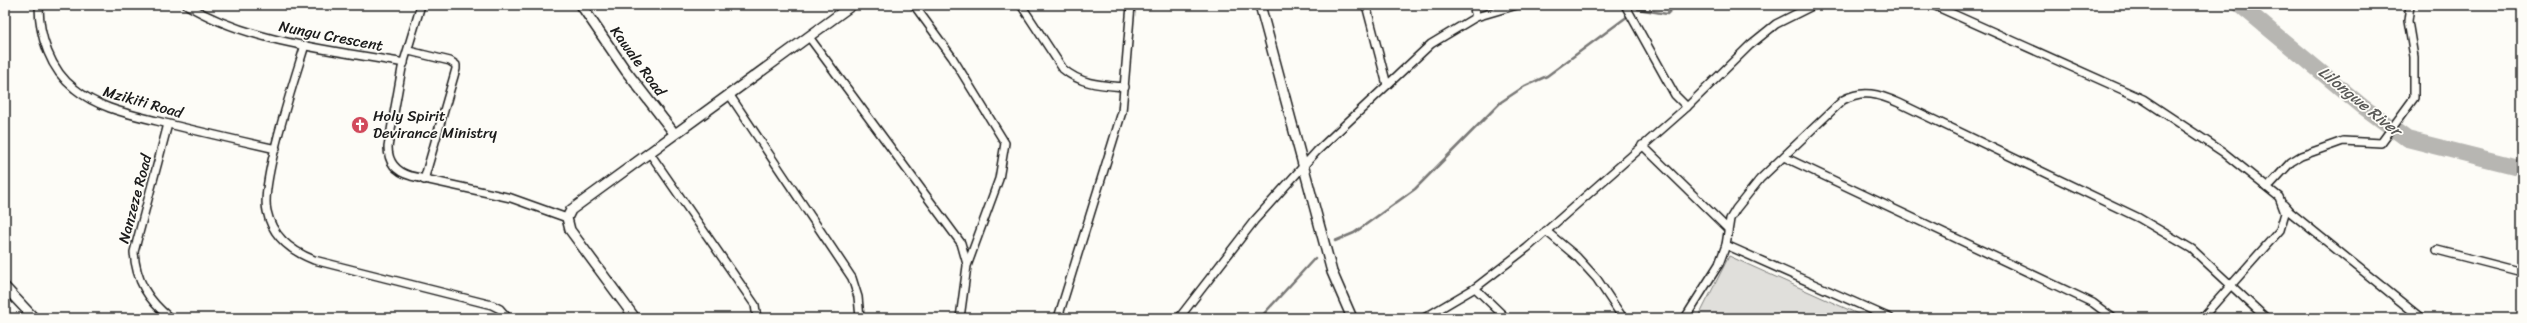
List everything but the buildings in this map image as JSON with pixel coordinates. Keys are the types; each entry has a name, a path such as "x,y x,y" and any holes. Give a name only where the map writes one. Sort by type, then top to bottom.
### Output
{"street":[{"name":"Mzikiti Road","path":"39,5 40,25 48,52 59,72 75,90 111,109 276,149"},
{"name":"Nungu Crescent","path":"187,5 218,20 243,29 304,44 404,63"},
{"path":"421,5 409,51 404,63 388,155 397,170 424,180 511,198 567,218"},
{"name":"Kawale Road","path":"581,5 626,71 674,133"},
{"path":"567,218 578,204 852,5"},
{"path":"914,5 952,57 1005,143 998,178 967,266 960,318"},
{"path":"1021,5 1064,69 1072,76 1093,84 1125,87"},
{"path":"1058,318 1115,141 1122,112 1131,5"},
{"path":"1260,5 1332,272 1352,318"},
{"path":"1366,5 1387,85"},
{"path":"1473,5 1476,17"},
{"path":"1179,318 1254,221 1304,168 1317,151 1431,44 1476,17 1517,5"},
{"path":"1625,5 1675,95 1687,106"},
{"path":"1424,318 1475,288 1546,230 1687,106 1750,45 1776,24 1814,5"},
{"path":"1933,5 2143,100 2223,152 2268,187 2290,212 2421,318"},
{"path":"2268,187 2291,162 2301,156 2343,141 2381,143 2414,98 2414,57 2408,21 2410,5"},
{"path":"809,37 961,243 967,266"},
{"path":"304,44 276,149 268,188 266,210 273,228 290,248 300,255 328,264 492,305 500,309 508,318"},
{"path":"409,51 450,61 456,65 424,180"},
{"path":"1685,318 1719,264 1726,245 1727,228 1730,219 1745,197 1843,100 1862,93 1881,96 2139,218 2192,250 2266,318"},
{"path":"729,94 852,278 858,297 860,318"},
{"name":"Nanzeze Road","path":"168,124 134,252 135,266 142,287 154,305 170,318"},
{"path":"1642,145 1727,228"},
{"path":"649,152 755,305 757,318"},
{"path":"1784,157 2093,303 2113,318"},
{"path":"2202,318 2280,230 2285,213 2283,204"},
{"path":"567,218 570,230 631,317"},
{"path":"1546,230 1590,270 1623,318"},
{"path":"1726,245 1890,318"},
{"path":"2437,250 2522,272"},
{"path":"5,287 34,318"},
{"path":"1475,288 1506,318"}],"shaded area":[{"path":"1729,256 1867,318 1698,318"}],"waterway":[{"path":"1638,9 1667,14 1676,5"},
{"name":"Lilongwe River","path":"2240,5 2362,106 2407,139 2522,168"},
{"path":"1335,241 1354,233 1415,189 1501,102 1525,86 1547,76 1628,16"},
{"path":"1260,318 1315,258"}],"place":[{"name":"Holy Spirit Devirance Ministry","path":"360,125"}]}
